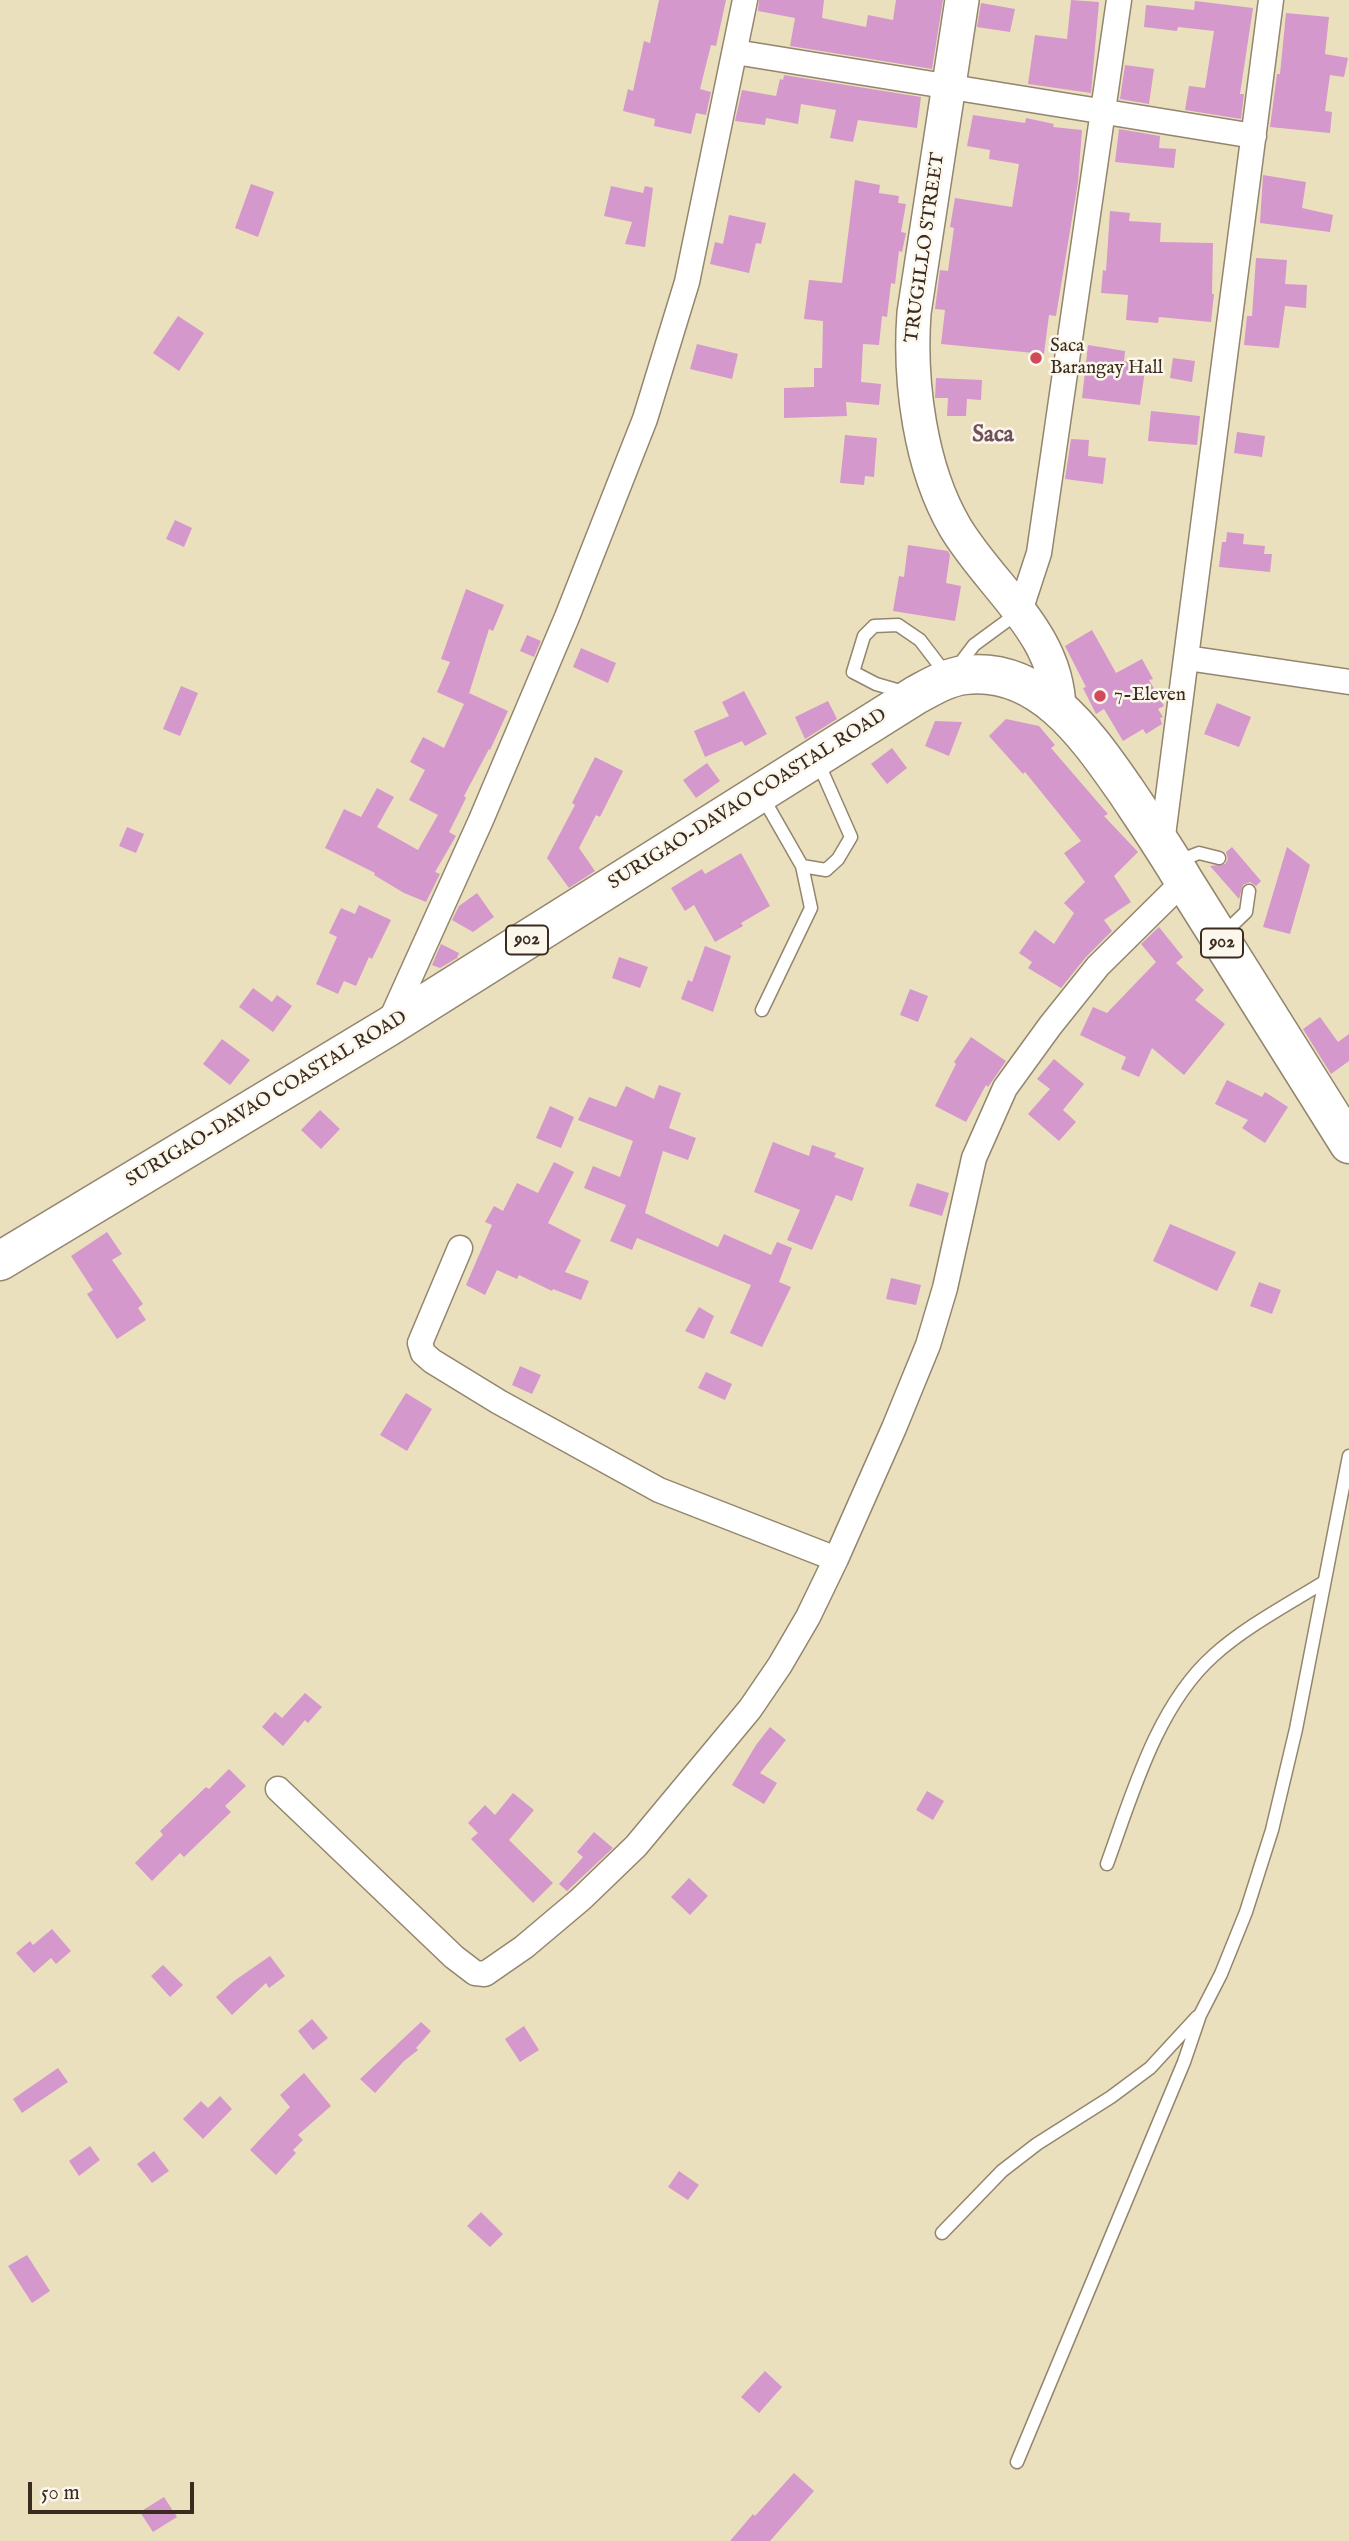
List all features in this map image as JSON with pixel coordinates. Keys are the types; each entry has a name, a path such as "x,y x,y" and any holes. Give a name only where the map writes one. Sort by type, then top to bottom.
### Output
{"highway":[{"name":"SURIGAO-DAVAO COASTAL ROAD","path":"0,1261 388,1027 932,687 965,675 1018,681 1033,689 1059,710 1092,744 1173,862 1349,1144"}],"street":[{"path":"388,1027 481,820 567,617 645,419 687,282 745,0"},
{"name":"TRUGILLO STREET","path":"962,0 914,313 911,352 916,394 929,460 942,498 955,526 1020,611 1046,650 1055,673 1059,710"},
{"path":"1020,611 1039,553 1119,0"},
{"path":"278,1789 454,1957 470,1970 485,1974 524,1947 581,1899 636,1846 750,1709 808,1617 836,1559 928,1345 945,1287 974,1158 1005,1088 1173,862 1187,658 1271,0"},
{"path":"735,52 1254,135"},
{"path":"1187,658 1349,682"},
{"path":"460,1248 420,1343 423,1353 432,1361 499,1402 659,1490 836,1559"}],"lane":[{"path":"932,687 920,639 898,625 874,626 864,636 853,673 876,684 932,687 974,645 1020,611"},
{"path":"802,866 825,870 838,859 851,837 816,758"},
{"path":"761,793 802,866 811,908 762,1010"},
{"path":"1173,862 1199,853 1219,858"},
{"path":"1219,938 1246,912 1249,891"},
{"path":"1017,2462 1184,2062 1200,2015 1221,1974 1246,1912 1272,1830 1296,1729 1349,1456"},
{"path":"1107,1864 1136,1785 1164,1721 1186,1684 1213,1656 1324,1582"},
{"path":"943,2232 1002,2171 1037,2144 1111,2097 1150,2068 1200,2015"}],"building":[{"path":"659,0 726,0 716,46 711,45 700,89 711,92 706,115 696,113 691,134 654,126 655,119 623,111 628,89 633,91 644,41 650,43"},
{"path":"759,0 824,0 822,18 866,27 868,15 893,20 896,0 943,0 932,69 790,46 795,18 758,11"},
{"path":"1071,0 1099,2 1091,93 1028,84 1035,35 1067,39"},
{"path":"1195,1 1253,8 1240,94 1244,94 1241,119 1185,110 1189,86 1205,88 1214,31 1178,27 1177,31 1144,27 1146,5 1194,10"},
{"path":"981,3 1015,9 1010,32 977,27"},
{"path":"1286,13 1329,17 1325,54 1348,58 1344,77 1330,75 1325,111 1332,112 1330,133 1270,127 1277,74 1280,74"},
{"path":"1125,65 1154,69 1149,104 1120,99"},
{"path":"784,75 921,97 917,128 858,120 853,142 830,138 836,110 801,104 798,124 766,118 765,125 735,121 742,90 776,96 780,79 783,80"},
{"path":"973,115 1025,123 1026,118 1054,124 1053,127 1082,130 1078,182 1056,316 1049,315 1044,354 941,344 945,310 935,309 940,270 948,271 954,228 950,227 955,198 1012,207 1019,164 989,159 990,150 967,146"},
{"path":"1119,129 1160,136 1159,148 1176,149 1174,168 1115,162"},
{"path":"1263,175 1306,182 1302,208 1333,215 1330,232 1260,223"},
{"path":"855,180 880,185 879,193 899,196 898,203 906,204 901,232 906,233 902,252 899,251 895,284 891,283 887,317 882,316 879,345 863,344 861,382 881,384 879,405 846,402 847,416 784,418 784,388 814,387 814,368 822,368 823,321 804,319 809,280 842,283"},
{"path":"251,184 274,192 258,237 235,228"},
{"path":"611,186 643,193 645,186 653,188 645,247 625,244 632,222 604,216"},
{"path":"1110,211 1130,213 1129,221 1161,223 1160,242 1213,243 1214,294 1211,322 1159,317 1158,323 1126,320 1128,295 1101,293 1103,270 1106,271"},
{"path":"729,215 766,223 761,244 756,243 749,273 710,264 715,242 723,244"},
{"path":"1256,258 1287,260 1285,284 1307,285 1306,308 1285,306 1279,348 1244,345 1247,316 1252,316"},
{"path":"178,316 204,333 179,371 153,353"},
{"path":"697,344 738,354 732,379 690,369"},
{"path":"1088,345 1125,351 1124,361 1146,364 1140,405 1082,398"},
{"path":"1173,358 1195,361 1192,382 1170,378"},
{"path":"936,378 982,380 981,400 967,399 966,416 947,416 948,398 935,398"},
{"path":"1151,411 1200,416 1197,445 1148,441"},
{"path":"1237,432 1265,436 1262,457 1234,453"},
{"path":"845,435 877,438 874,477 865,476 864,485 840,483"},
{"path":"1071,439 1089,440 1088,456 1106,458 1103,484 1065,479"},
{"path":"175,520 192,528 184,547 166,539"},
{"path":"1227,532 1244,534 1243,544 1265,546 1264,554 1272,554 1270,572 1219,567 1222,542 1226,542"},
{"path":"908,545 948,551 950,555 946,583 961,586 955,621 893,611 899,576 904,577"},
{"path":"466,589 504,605 493,631 489,629 469,693 508,711 464,796 466,798 449,832 456,836 435,872 440,874 426,902 404,893 374,875 375,873 325,848 344,809 361,817 377,788 394,797 377,827 418,850 438,815 409,800 425,770 410,762 423,737 444,748 464,704 437,692 450,662 441,659"},
{"path":"1092,630 1116,673 1142,659 1153,679 1149,680 1164,706 1158,709 1163,717 1160,718 1162,724 1146,734 1143,729 1123,741 1104,709 1096,714 1083,688 1086,687 1065,646"},
{"path":"527,635 541,641 534,657 520,651"},
{"path":"581,648 616,663 608,683 573,667"},
{"path":"181,686 198,693 180,736 163,729"},
{"path":"744,691 767,734 745,746 742,741 705,757 694,731 729,716 722,702"},
{"path":"828,701 837,719 805,739 795,717"},
{"path":"1217,703 1251,717 1239,747 1204,734"},
{"path":"1006,719 1039,726 1055,745 1051,748 1108,814 1104,816 1138,852 1114,876 1131,902 1104,920 1112,931 1061,988 1028,968 1032,962 1019,953 1035,930 1054,944 1074,913 1064,903 1085,882 1064,853 1081,841 1025,772 1023,774 989,736"},
{"path":"935,721 962,722 949,756 925,746"},
{"path":"892,748 907,768 887,784 871,764"},
{"path":"595,757 623,771 600,817 596,815 579,848 595,871 569,888 547,858 575,805 572,803"},
{"path":"707,763 720,781 696,798 683,780"},
{"path":"127,827 144,834 136,853 119,846"},
{"path":"1232,847 1261,881 1256,886 1250,882 1243,885 1239,899 1210,866 1225,864 1228,859 1226,852"},
{"path":"1287,847 1310,865 1290,934 1263,927"},
{"path":"741,853 770,906 715,942 694,905 685,911 671,888 702,869 705,874"},
{"path":"477,893 494,917 473,932 452,920 459,906"},
{"path":"359,905 391,920 372,959 369,957 356,986 344,981 338,994 316,984 337,937 329,933 341,908 355,914"},
{"path":"1159,927 1183,957 1176,963 1204,990 1195,1000 1225,1024 1184,1075 1152,1048 1139,1077 1121,1069 1126,1057 1080,1035 1093,1007 1107,1013 1156,962 1141,944"},
{"path":"441,944 459,953 457,958 440,968 432,965"},
{"path":"705,946 731,956 713,1012 681,999 688,980 692,982"},
{"path":"619,957 648,967 640,988 612,978"},
{"path":"253,988 272,1002 277,995 292,1006 273,1032 239,1007"},
{"path":"910,989 928,996 918,1022 900,1015"},
{"path":"1320,1017 1338,1042 1349,1034 1349,1061 1331,1074 1303,1029"},
{"path":"971,1037 1006,1061 988,1087 986,1085 966,1122 935,1106 956,1064 954,1062"},
{"path":"222,1039 250,1060 230,1085 203,1064"},
{"path":"1054,1059 1084,1084 1063,1110 1076,1122 1059,1141 1028,1114 1050,1089 1037,1079"},
{"path":"1227,1080 1262,1097 1265,1092 1288,1107 1265,1143 1242,1128 1248,1120 1215,1104"},
{"path":"659,1085 681,1093 669,1128 696,1138 688,1160 663,1151 645,1213 718,1247 724,1234 771,1255 777,1242 792,1248 779,1282 791,1287 762,1347 730,1333 751,1285 637,1238 632,1250 610,1241 626,1205 584,1188 593,1166 620,1177 633,1141 578,1120 589,1097 616,1107 626,1086 654,1099"},
{"path":"550,1106 574,1117 561,1148 536,1138"},
{"path":"320,1110 340,1129 321,1149 301,1130"},
{"path":"773,1142 809,1156 812,1145 836,1153 834,1157 864,1168 852,1201 836,1195 812,1250 787,1240 800,1210 754,1192"},
{"path":"554,1162 574,1172 548,1223 581,1240 565,1272 589,1281 581,1300 553,1289 552,1291 519,1275 517,1279 497,1270 485,1295 466,1285 492,1225 485,1222 494,1206 503,1211 517,1183 538,1193"},
{"path":"917,1183 949,1193 942,1216 909,1206"},
{"path":"1170,1224 1236,1252 1217,1291 1153,1261"},
{"path":"107,1232 122,1254 112,1260 143,1304 138,1308 146,1320 117,1339 87,1294 93,1290 71,1256"},
{"path":"891,1278 921,1285 916,1305 886,1299"},
{"path":"1259,1282 1281,1290 1272,1314 1250,1306"},
{"path":"699,1307 714,1316 704,1339 685,1331"},
{"path":"520,1366 541,1375 532,1394 512,1385"},
{"path":"706,1372 732,1384 725,1400 698,1388"},
{"path":"406,1393 432,1409 407,1451 380,1435"},
{"path":"305,1693 322,1707 308,1723 305,1720 283,1746 262,1727 275,1712 282,1718"},
{"path":"770,1727 786,1740 760,1773 777,1783 764,1804 732,1785"},
{"path":"229,1769 246,1786 225,1806 231,1812 184,1857 180,1853 152,1881 135,1863 163,1835 160,1831"},
{"path":"927,1791 944,1801 933,1820 916,1810"},
{"path":"513,1793 534,1810 509,1840 553,1883 533,1903 471,1839 478,1833 468,1823 485,1805 495,1815"},
{"path":"594,1832 613,1848 567,1891 559,1884 583,1857 577,1852"},
{"path":"689,1878 708,1896 690,1915 671,1897"},
{"path":"52,1929 71,1951 56,1964 51,1958 34,1973 16,1953 30,1941 33,1945"},
{"path":"270,1956 285,1976 269,1988 266,1983 232,2015 216,1997"},
{"path":"163,1965 183,1985 170,1997 151,1976"},
{"path":"312,2019 328,2038 313,2050 298,2031"},
{"path":"421,2022 431,2031 416,2048 418,2050 404,2061 375,2093 360,2079"},
{"path":"524,2026 539,2050 520,2062 505,2039"},
{"path":"58,2068 68,2082 22,2113 13,2099"},
{"path":"304,2073 331,2106 298,2135 303,2140 293,2150 296,2153 276,2175 250,2150 290,2107 280,2095"},
{"path":"220,2096 232,2109 203,2139 183,2119 201,2101 208,2108"},
{"path":"90,2146 100,2160 79,2176 69,2161"},
{"path":"154,2151 169,2171 152,2183 137,2164"},
{"path":"679,2171 699,2185 688,2200 668,2187"},
{"path":"481,2212 503,2234 490,2247 467,2226"},
{"path":"27,2255 50,2291 32,2303 8,2266"},
{"path":"765,2371 782,2387 759,2413 741,2397"},
{"path":"794,2473 814,2491 770,2541 730,2541 753,2514 755,2516"},
{"path":"164,2497 177,2517 153,2532 140,2512"}],"place":[{"name":"Saca Barangay Hall","path":"1036,358"},
{"name":"7-Eleven","path":"1100,696"}],"district":[{"name":"Saca","path":"993,436"}]}
